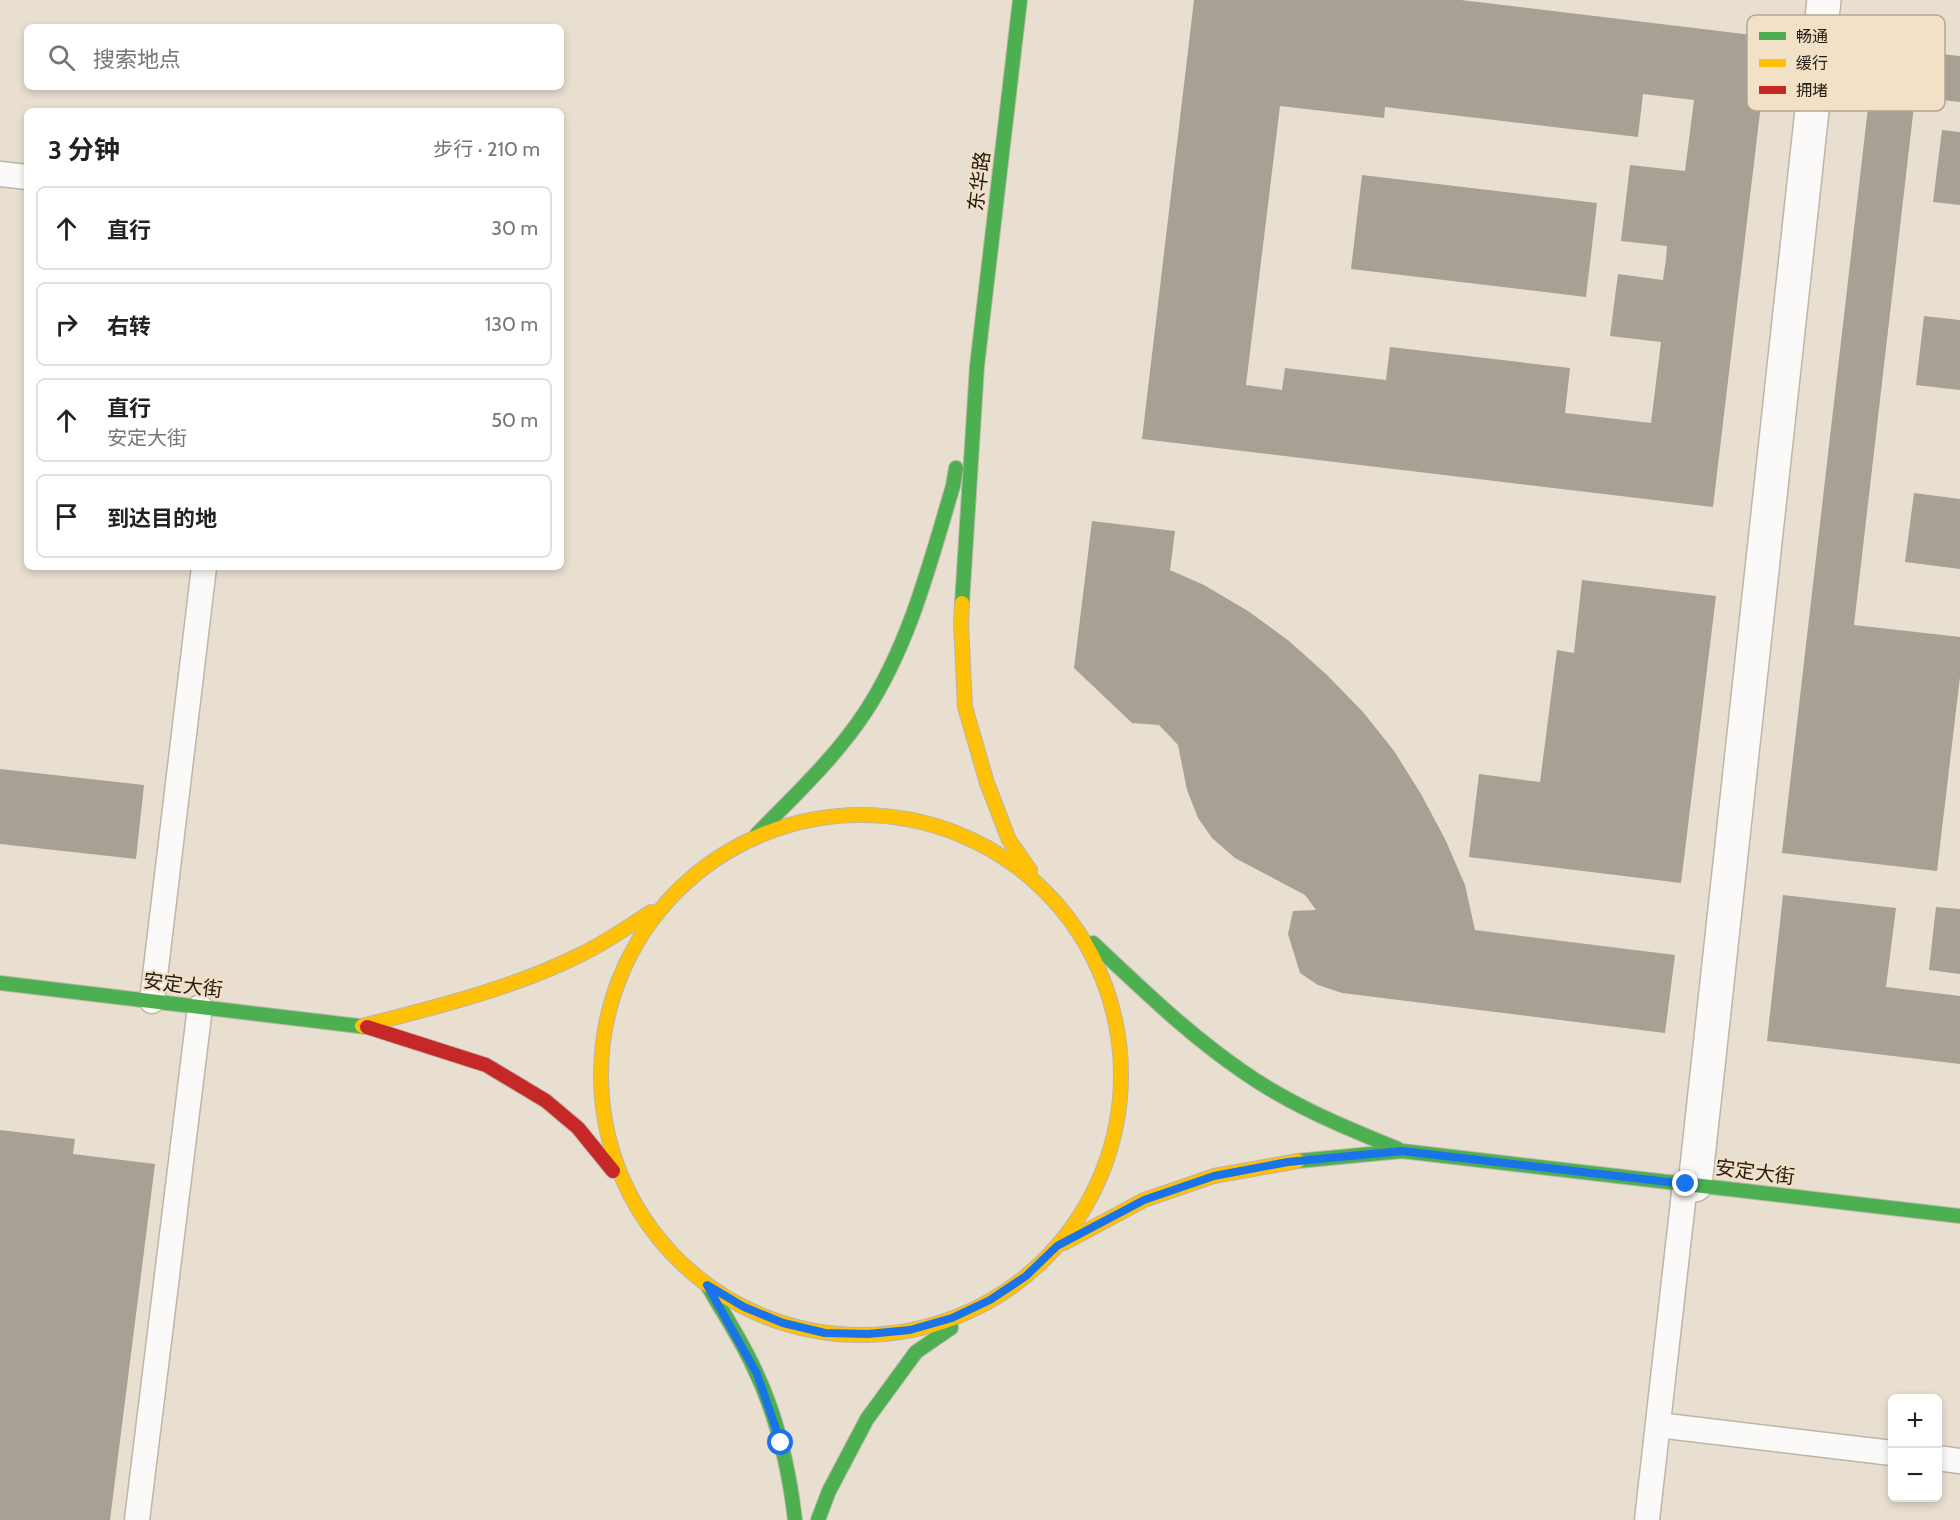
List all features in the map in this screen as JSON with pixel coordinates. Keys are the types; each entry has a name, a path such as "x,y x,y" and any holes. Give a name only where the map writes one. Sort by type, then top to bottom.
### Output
{"street":[{"name":"东华路","path":"977,366 1020,0"},
{"path":"1822,15 1824,0"},
{"path":"1690,1184 1811,111"},
{"path":"754,838 823,767 847,737 878,693 910,627 953,486 977,366"},
{"path":"977,366 961,624 965,706 987,783 1009,840 1045,891 1069,919 1169,1015 1244,1072 1319,1116 1402,1151"},
{"path":"625,1187 610,1147 601,1105 600,1062 606,1020 617,981 635,945 665,903 686,882 718,857 754,838 792,824 832,817 873,816 913,821 953,832 1017,867 1045,891"},
{"path":"362,1026 443,1005 526,978 582,955 665,903"},
{"path":"818,1520 829,1491 867,1419 916,1352 1026,1276 1057,1246 1083,1212 1102,1174 1115,1133 1121,1091 1120,1054 1115,1018 1107,992 1089,950 1069,919"},
{"name":"安定大街","path":"0,983 362,1026"},
{"path":"362,1026 486,1065 546,1101 578,1128 625,1187 647,1224 674,1257 707,1285 744,1307 773,1319 825,1333 868,1334 910,1330 952,1318 990,1300"},
{"path":"1057,1246 1144,1200 1214,1176 1288,1162 1402,1151"},
{"name":"安定大街","path":"1402,1151 1960,1216"},
{"path":"707,1285 757,1374 781,1443 795,1520"}],"lane":[{"path":"0,174 24,177"},
{"path":"152,1001 204,570"},
{"path":"137,1520 200,1007"},
{"path":"1647,1520 1690,1184"},
{"path":"1658,1425 1888,1452"},
{"path":"1942,1459 1960,1461"}],"building":[{"path":"1194,0 1461,0 1747,34 1747,111 1760,111 1713,507 1142,439","holes":["1643,94 1694,100 1685,171 1630,165 1621,241 1667,246 1666,259 1663,280 1618,274 1610,336 1661,342 1651,423 1565,413 1570,368 1390,347 1386,380 1285,368 1282,390 1246,385 1280,106 1384,118 1385,107 1638,137"]},
{"path":"1945,54 1960,56 1960,102 1945,100"},
{"path":"1868,111 1913,111 1854,625 1960,637 1960,677 1937,871 1782,853"},
{"path":"1942,130 1960,132 1960,205 1933,202"},
{"path":"1362,175 1597,203 1586,297 1351,269"},
{"path":"1924,316 1960,320 1960,390 1916,385"},
{"path":"1914,493 1960,499 1960,569 1905,562"},
{"path":"1092,521 1175,531 1170,570 1204,585 1248,611 1289,641 1363,712 1394,751 1445,839 1465,885 1475,930 1675,955 1665,1033 1342,993 1318,985 1300,973 1288,934 1293,911 1316,910 1305,895 1235,858 1212,838 1198,818 1187,790 1178,745 1159,725 1132,723 1074,668"},
{"path":"1582,580 1716,596 1681,883 1469,857 1479,774 1540,782 1557,650 1574,653"},
{"path":"0,769 144,785 136,859 0,844"},
{"path":"1783,895 1896,908 1886,987 1960,996 1960,1064 1767,1041"},
{"path":"1936,907 1960,909 1960,974 1929,970"},
{"path":"0,1130 75,1139 73,1154 155,1164 110,1520 0,1520"}],"traffic: fast":[{"path":"962,603 977,366 1020,0"},
{"path":"757,834 842,744 866,711 881,685 895,658 917,602 953,486 956,468"},
{"path":"1093,943 1184,1026 1242,1071 1298,1105 1398,1149"},
{"path":"0,983 367,1027"},
{"path":"1298,1161 1402,1151 1960,1216"},
{"path":"708,1286 748,1356 761,1384 775,1422 785,1461 795,1520"},
{"path":"818,1520 829,1491 867,1419 916,1352 951,1328"}],"traffic: slow":[{"path":"962,603 965,707 987,783 1009,840 1030,870"},
{"path":"861,815 912,820 960,835 1005,859 1045,891 1077,931 1101,976 1116,1024 1121,1075 1116,1126 1101,1174 1077,1219 1045,1259 1005,1291 960,1315 912,1330 861,1335 810,1330 762,1315 717,1291 677,1259 645,1219 621,1174 606,1126 601,1075 606,1024 621,976 645,931 677,891 717,859 762,835 810,820 861,815"},
{"path":"362,1026 418,1012 527,978 589,950 651,912"},
{"path":"1064,1243 1144,1200 1214,1176 1298,1161"}],"traffic: jam":[{"path":"367,1027 486,1065 546,1101 578,1128 613,1171"}],"route":[{"path":"781,1443 757,1374 707,1285 744,1307 783,1323 825,1333 868,1334 910,1330 952,1318 990,1300 1026,1276 1057,1246 1144,1200 1214,1176 1288,1162 1402,1151 1686,1184"}]}
